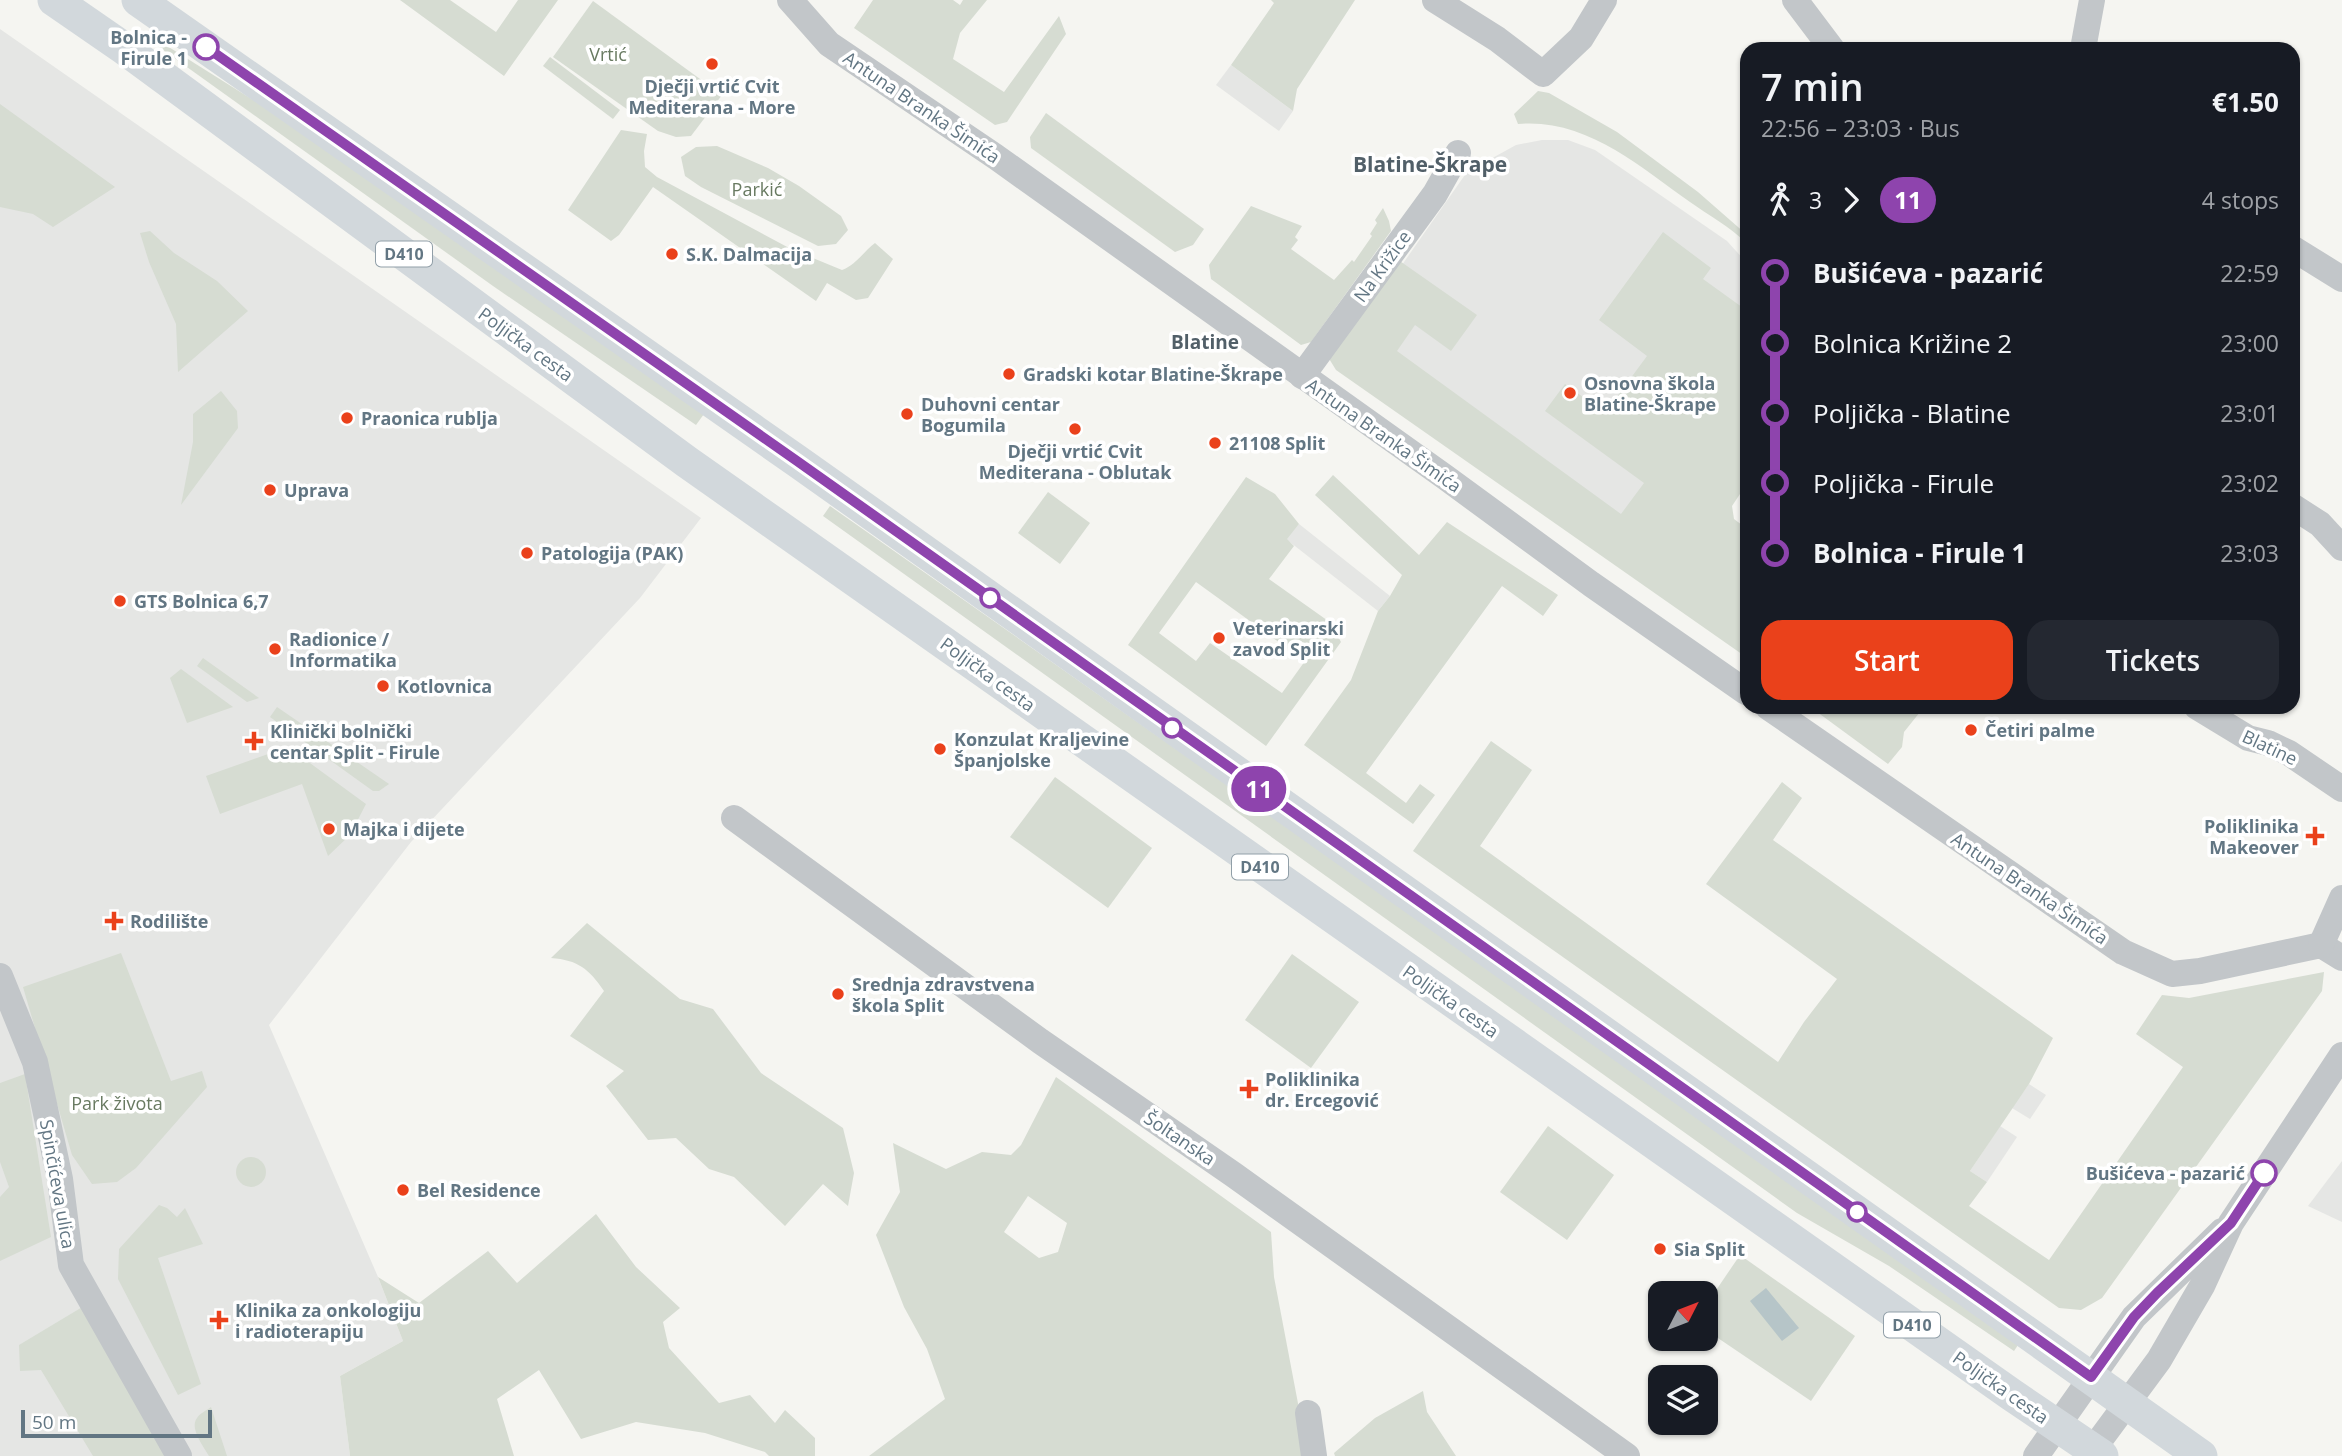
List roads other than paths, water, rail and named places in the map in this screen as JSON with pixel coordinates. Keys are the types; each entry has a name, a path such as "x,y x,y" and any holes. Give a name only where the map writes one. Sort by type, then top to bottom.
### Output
{"main road":[{"name":"Poljička cesta","path":"54,0 125,49 687,462 2057,1425 2094,1454"},
{"path":"138,0 797,461 2202,1456"}],"street":[{"name":"Antuna Branka Šimića","path":"790,0 829,44 996,157 1740,688"},
{"path":"1435,0 1497,39 1544,74 1581,38 1604,0"},
{"path":"1795,0 1827,42"},
{"path":"2084,42 2092,0"},
{"name":"Na Križice","path":"1302,376 1435,194 1458,153"},
{"path":"2300,253 2342,279"},
{"path":"2300,511 2320,524 2342,548"},
{"name":"Blatine","path":"2209,714 2248,738 2268,743 2289,753 2342,789"},
{"name":"Antuna Branka Šimića","path":"1787,716 2123,952 2172,974 2332,951 2342,898"},
{"name":"Šoltanska","path":"734,818 1040,1041 1234,1175 1627,1456"},
{"name":"Spinčićeva ulica","path":"0,976 35,1062 60,1179 71,1265 179,1456"},
{"path":"2094,1454 2180,1326 2231,1223 2342,1055"},
{"path":"2036,1456 2134,1317 2231,1223"},
{"path":"1308,1413 1314,1456"}],"place":[{"name":"Bolnica - Firule 1","path":"206,47"},
{"name":"Dječji vrtić Cvit Mediterana - More","path":"712,64"},
{"name":"S.K. Dalmacija","path":"672,254"},
{"name":"Gradski kotar Blatine-Škrape","path":"1009,374"},
{"name":"Osnovna škola Blatine-Škrape","path":"1570,393"},
{"name":"Duhovni centar Bogumila","path":"907,414"},
{"name":"Praonica rublja","path":"347,418"},
{"name":"Dječji vrtić Cvit Mediterana - Oblutak","path":"1075,429"},
{"name":"21108 Split","path":"1215,443"},
{"name":"Uprava","path":"270,490"},
{"name":"Patologija (PAK)","path":"527,553"},
{"name":"GTS Bolnica 6,7","path":"120,601"},
{"name":"Veterinarski zavod Split","path":"1219,638"},
{"name":"Radionice / Informatika","path":"275,649"},
{"name":"Kotlovnica","path":"383,686"},
{"name":"Četiri palme","path":"1971,730"},
{"name":"Klinički bolnički centar Split - Firule","path":"254,741"},
{"name":"Konzulat Kraljevine Španjolske","path":"940,749"},
{"name":"Majka i dijete","path":"329,829"},
{"name":"Poliklinika Makeover","path":"2315,836"},
{"name":"Rodilište","path":"114,921"},
{"name":"Srednja zdravstvena škola Split","path":"838,994"},
{"name":"Poliklinika dr. Ercegović","path":"1249,1089"},
{"name":"Bušićeva - pazarić","path":"2264,1173"},
{"name":"Bel Residence","path":"403,1190"},
{"name":"Sia Split","path":"1660,1249"},
{"name":"Klinika za onkologiju i radioterapiju","path":"219,1320"}],"district":[{"name":"Blatine-Škrape","path":"1430,164"},
{"name":"Blatine","path":"1205,342"}],"park label":[{"name":"Vrtić","path":"608,54"},
{"name":"Parkić","path":"757,189"},
{"name":"Park života","path":"117,1103"}]}
